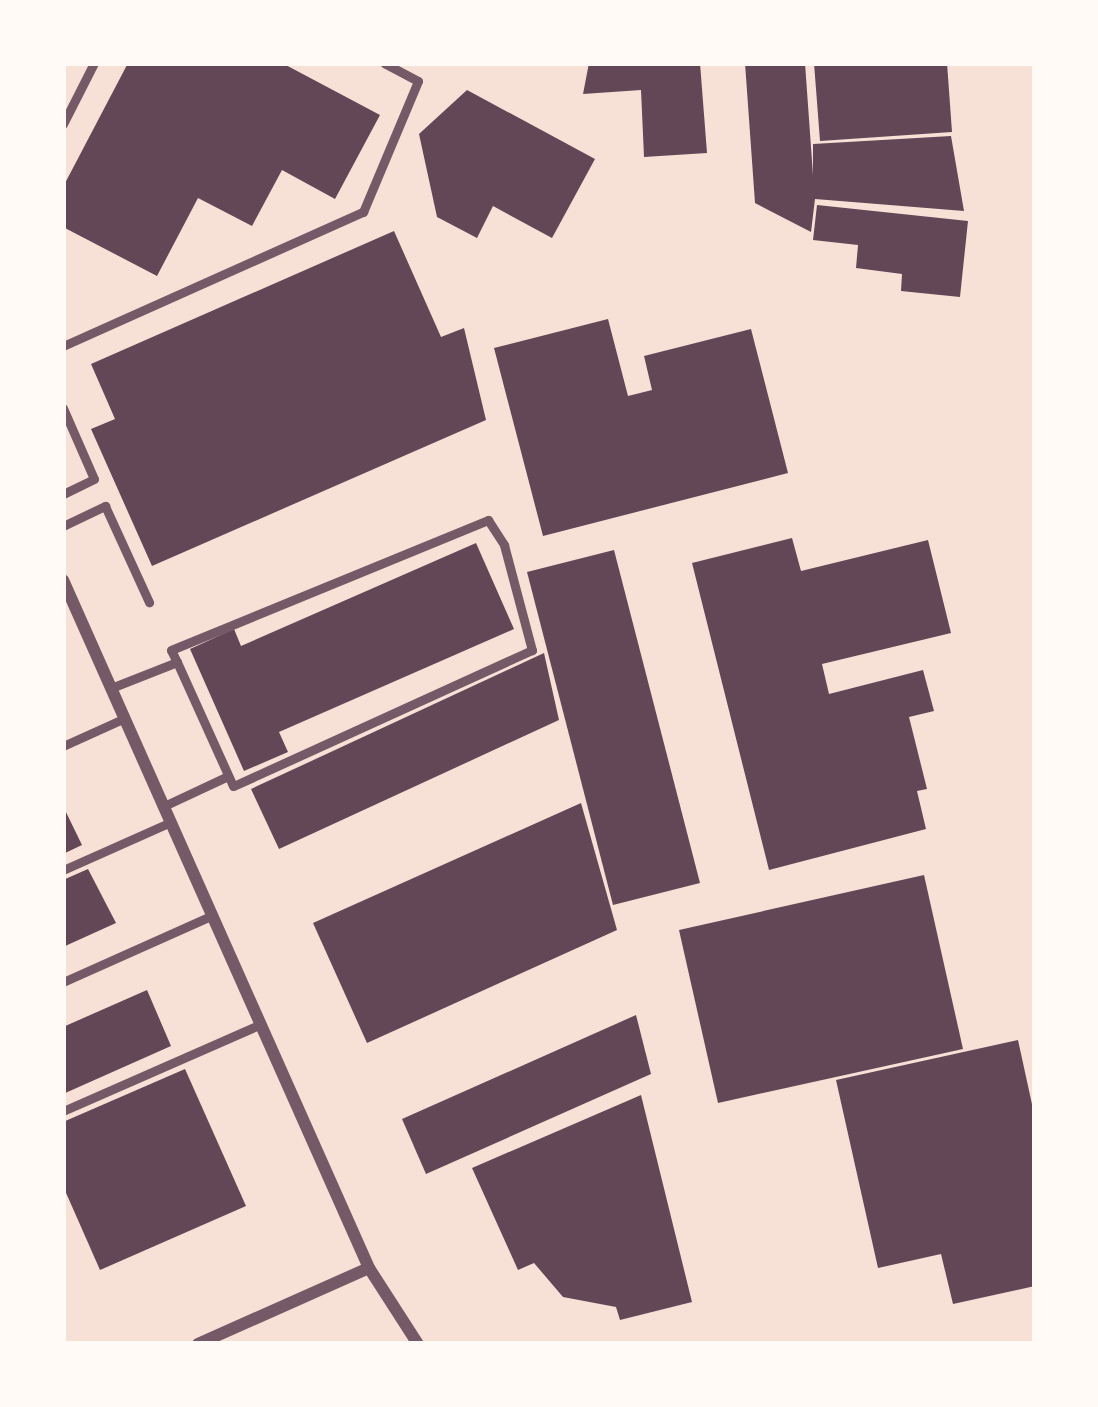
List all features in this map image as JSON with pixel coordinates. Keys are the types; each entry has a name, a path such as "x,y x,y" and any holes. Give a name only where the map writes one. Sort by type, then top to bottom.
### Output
{"street":[{"path":"63,580 369,1268 418,1344"},
{"path":"197,1344 369,1268"}],"lane":[{"path":"63,124 94,63"},
{"path":"63,346 363,212 418,81 384,63"},
{"path":"63,409 94,479 63,494"},
{"path":"63,526 105,506 148,602"},
{"path":"488,520 504,545 532,650 233,786 176,662 171,650 488,520"},
{"path":"111,688 176,662"},
{"path":"63,746 124,718"},
{"path":"164,806 228,776"},
{"path":"63,870 171,822"},
{"path":"63,982 213,915"},
{"path":"63,1111 261,1024"}],"building":[{"path":"128,63 282,63 380,115 335,199 282,170 252,226 198,198 157,276 63,227 63,187"},
{"path":"589,63 700,63 707,153 644,157 641,90 583,94"},
{"path":"745,63 805,63 813,175 813,144 951,136 964,211 815,199 811,232 755,203"},
{"path":"814,63 947,63 952,132 820,141"},
{"path":"467,90 595,159 552,238 493,206 477,238 437,217 419,134"},
{"path":"817,205 968,221 960,297 901,291 902,274 856,268 858,245 813,240"},
{"path":"394,231 441,337 464,328 486,420 152,566 91,429 115,419 91,364"},
{"path":"608,319 628,396 652,390 644,356 751,329 788,473 543,536 494,348"},
{"path":"792,538 801,571 928,540 951,633 822,664 829,694 923,670 934,711 909,717 927,789 917,791 926,829 769,870 692,563"},
{"path":"476,543 514,629 279,732 288,752 244,771 190,649 234,629 241,646"},
{"path":"614,550 700,883 613,905 527,572"},
{"path":"544,653 559,720 279,849 251,789"},
{"path":"581,803 617,930 367,1043 313,923"},
{"path":"63,806 82,845 63,854"},
{"path":"88,869 116,923 63,947 63,880"},
{"path":"924,875 963,1049 718,1103 679,930"},
{"path":"147,990 171,1046 63,1094 63,1027"},
{"path":"636,1015 651,1074 426,1174 402,1119"},
{"path":"1018,1040 1035,1118 1035,1286 953,1304 941,1254 878,1268 836,1080"},
{"path":"185,1069 246,1206 100,1270 63,1186 63,1122"},
{"path":"641,1095 692,1302 620,1320 616,1307 563,1297 534,1263 518,1270 472,1168"}]}
